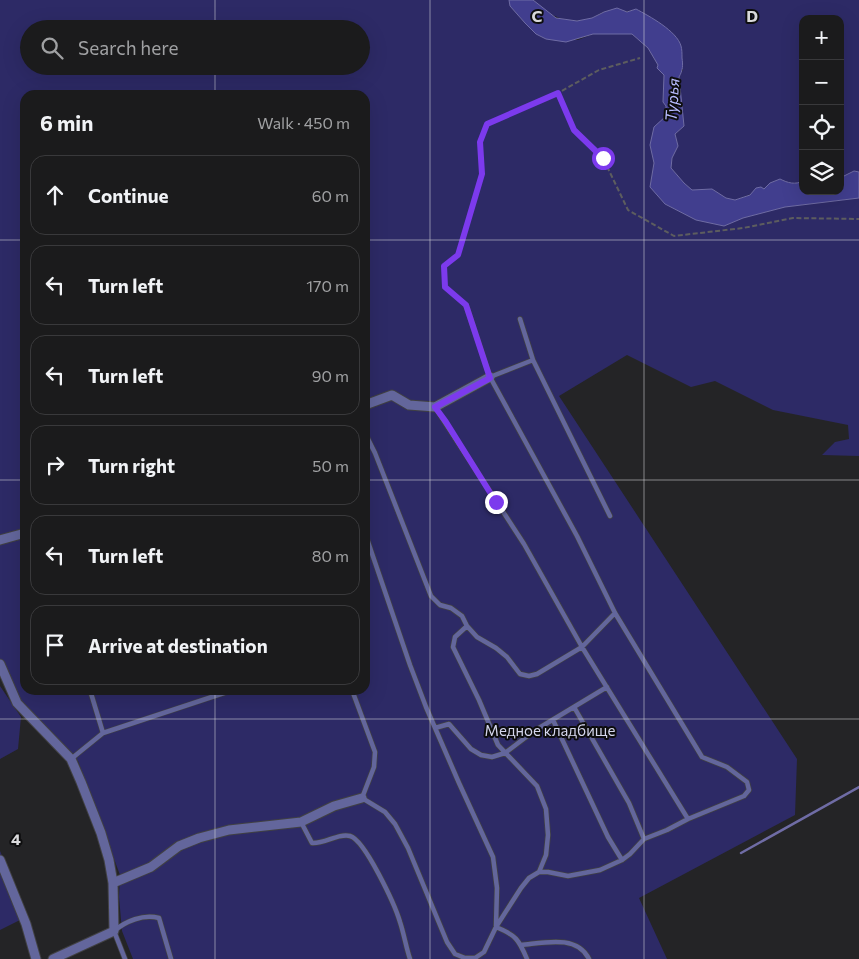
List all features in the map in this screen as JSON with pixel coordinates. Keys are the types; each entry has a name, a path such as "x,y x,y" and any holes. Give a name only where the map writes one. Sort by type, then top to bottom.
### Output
{"street":[{"path":"370,403 392,395 409,406 435,407 490,378"},
{"path":"0,540 20,534"},
{"path":"0,664 17,703 71,759 101,833 109,860 113,883 114,931 53,959"},
{"path":"113,883 151,866 179,846 200,838 229,830 301,822 334,806 362,798"},
{"path":"0,860 26,924 36,959"}],"lane":[{"path":"354,695 375,752 374,767 362,798 385,812 395,824 408,848 448,942 455,954 465,958 476,958 484,952 496,928 521,888 529,878 539,872 568,876 600,870 622,860 644,839 744,796 749,790 747,782 727,767 702,757 615,613 577,536 490,378 466,305"},
{"path":"520,319 533,360 610,516"},
{"path":"490,378 533,360"},
{"path":"435,407 524,544 582,647 688,819"},
{"path":"370,443 431,596 440,605 451,608 462,616 467,626 478,637 508,657 520,674 529,676 537,674 582,647 615,613"},
{"path":"370,548 410,665 435,728 493,857 497,888 496,928"},
{"path":"467,626 455,637 453,647 480,700 498,745 522,768 537,786 546,809 548,835 546,855 539,872"},
{"path":"435,728 450,724 471,749 481,755 492,757 505,753 534,731 607,687"},
{"path":"91,695 102,733"},
{"path":"71,759 102,733 218,695"},
{"path":"574,708 629,803 644,839"},
{"path":"553,720 608,837 622,860"},
{"path":"301,822 312,842 317,843 344,835 352,836 365,849 399,920 410,959"},
{"path":"125,959 114,931 125,922 150,916 159,918 172,959"},
{"path":"496,928 511,934 521,945 527,959"},
{"path":"521,945 567,942 579,946 589,959"}],"path":[{"path":"466,305 445,287 444,266 458,255 480,184 482,174 480,142 487,124 558,93 598,70 640,58"},
{"path":"558,93 574,130 603,158 628,210 674,236 743,228 793,218 859,219"}],"green space":[{"name":"Медное кладбище","path":"0,0 509,0 510,6 525,23 536,34 546,39 578,40 593,34 632,34 648,48 658,65 657,68 664,75 663,102 666,105 666,116 650,145 654,163 650,186 665,204 696,220 724,226 743,218 785,207 859,198 859,456 822,455 835,442 849,439 848,425 773,410 715,381 691,387 627,355 559,396 797,759 795,815 639,898 667,959 133,959 122,931 119,897 120,875 78,761 46,739 0,676"},
{"path":"533,0 859,0 859,172 854,171 844,177 844,15 799,15 799,182 786,182 780,179 770,183 764,189 735,200 726,198 712,189 692,190 671,168 672,158 678,146 675,134 684,126 679,76 683,70 636,9 604,12 582,21 566,20 545,11"},
{"path":"0,686 21,717 18,749 0,759"},
{"path":"0,851 28,916 0,930"}],"water":[{"name":"Турья","path":"509,0 533,0 556,18 577,21 592,18 617,8 627,12 636,9 662,24 674,35 682,50 682,68 679,77 684,126 675,134 678,146 672,158 671,168 692,190 712,189 726,198 735,200 750,195 756,188 761,187 764,189 770,183 780,179 791,183 799,182 799,195 844,195 844,176 854,171 859,172 859,198 785,207 743,218 724,226 696,220 665,204 650,187 654,163 650,145 654,127 666,116 666,106 663,102 664,75 657,68 658,65 648,48 632,34 593,34 566,42 546,39 536,34 510,6"}],"waterway":[{"path":"741,853 859,787"}],"route":[{"path":"496,502 435,407 490,378 466,305 445,287 444,266 458,255 482,174 480,142 487,124 558,93 574,130 603,158"}]}
